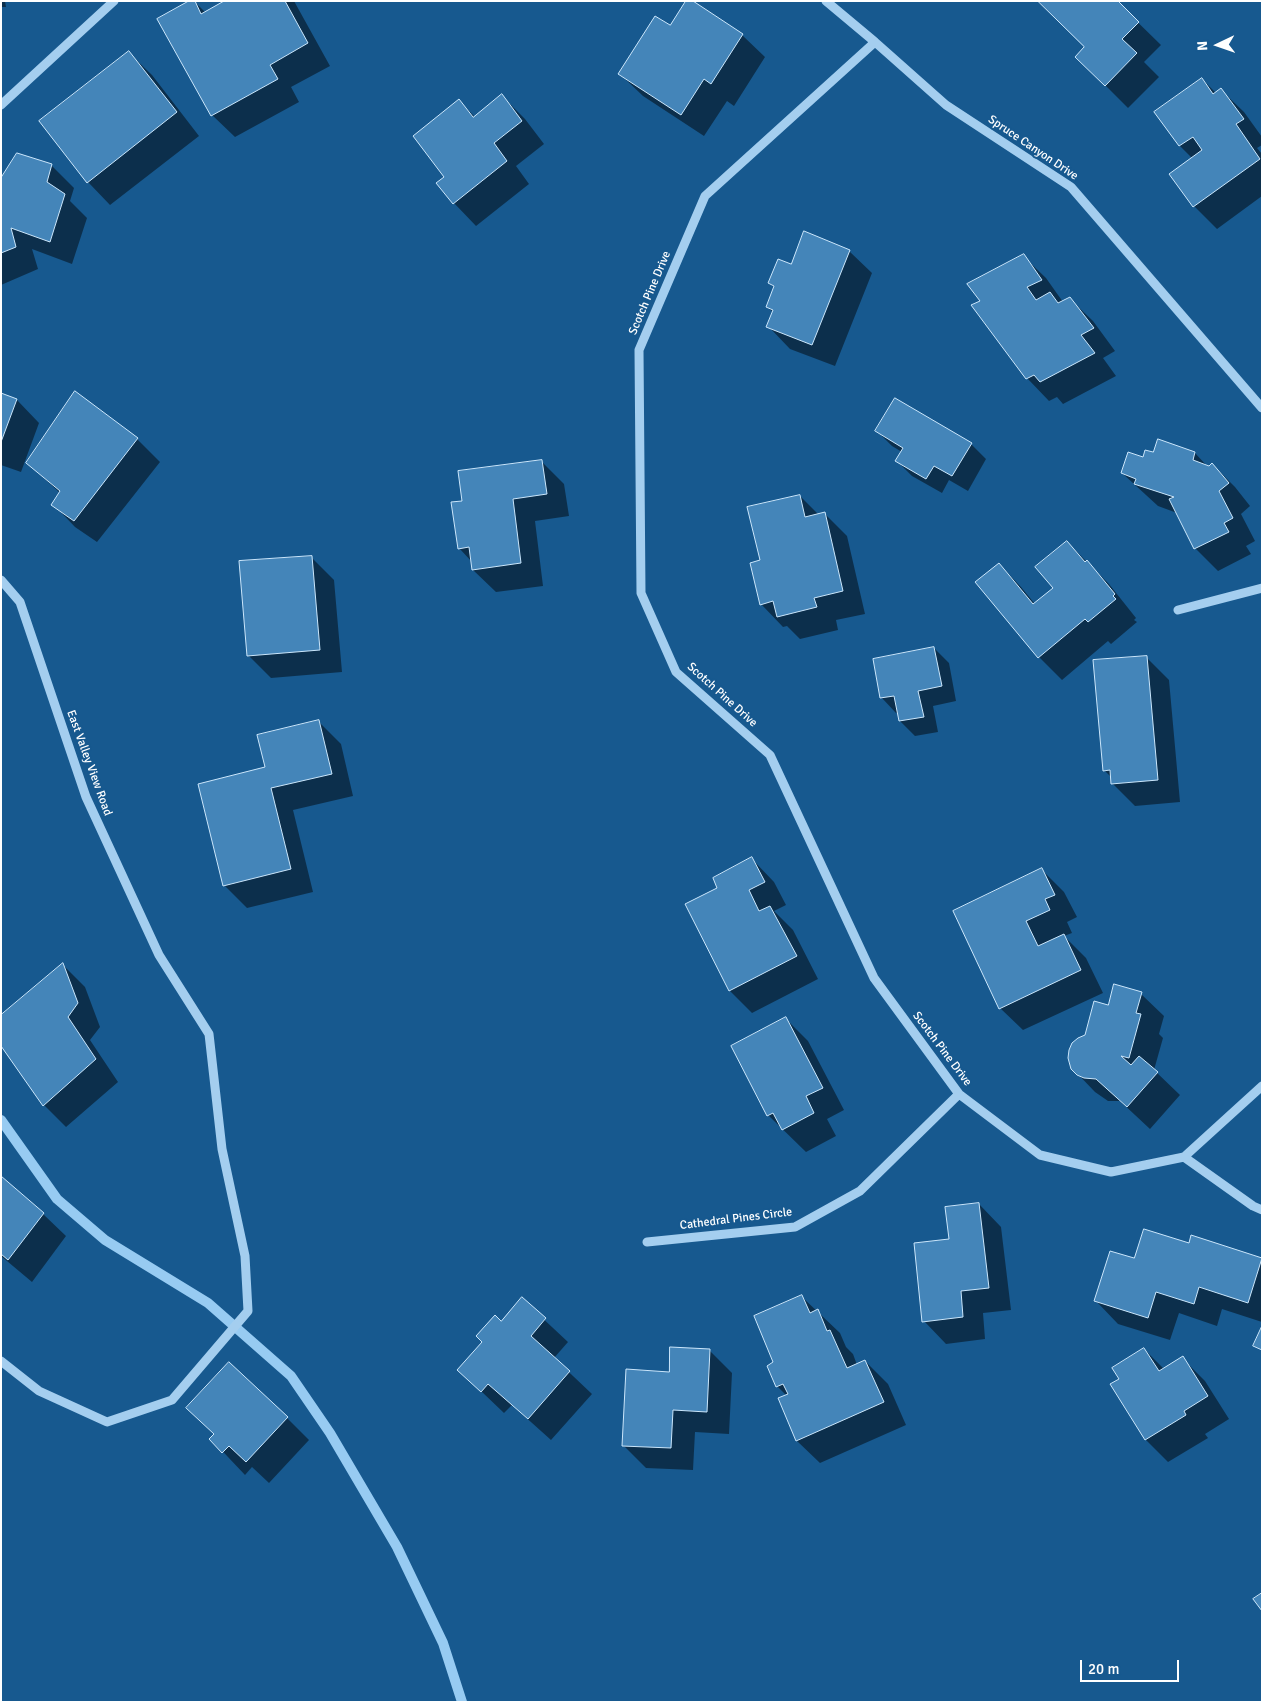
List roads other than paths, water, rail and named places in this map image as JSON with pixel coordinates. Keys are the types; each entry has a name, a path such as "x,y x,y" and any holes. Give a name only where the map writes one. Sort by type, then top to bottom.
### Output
{"street":[{"path":"1,105 114,1"},
{"name":"Spruce Canyon Drive","path":"826,1 946,105 1071,187 1262,408"},
{"name":"Scotch Pine Drive","path":"875,42 705,196 639,350 641,593 676,672 770,755 874,978 959,1094 1040,1155 1110,1172 1184,1157"},
{"name":"East Valley View Road","path":"1,580 20,602 86,797 159,955 209,1034 222,1149 245,1256 248,1311 172,1400 107,1422 39,1390 1,1361"},
{"path":"1178,610 1262,588"},
{"path":"1262,1086 1184,1157 1253,1206 1262,1210"},
{"name":"Cathedral Pines Circle","path":"647,1242 795,1227 860,1191 959,1094"}],"waterway":[{"path":"1,1120 57,1199 105,1240 208,1303 291,1376 330,1433 397,1547 443,1643 462,1702"}]}
